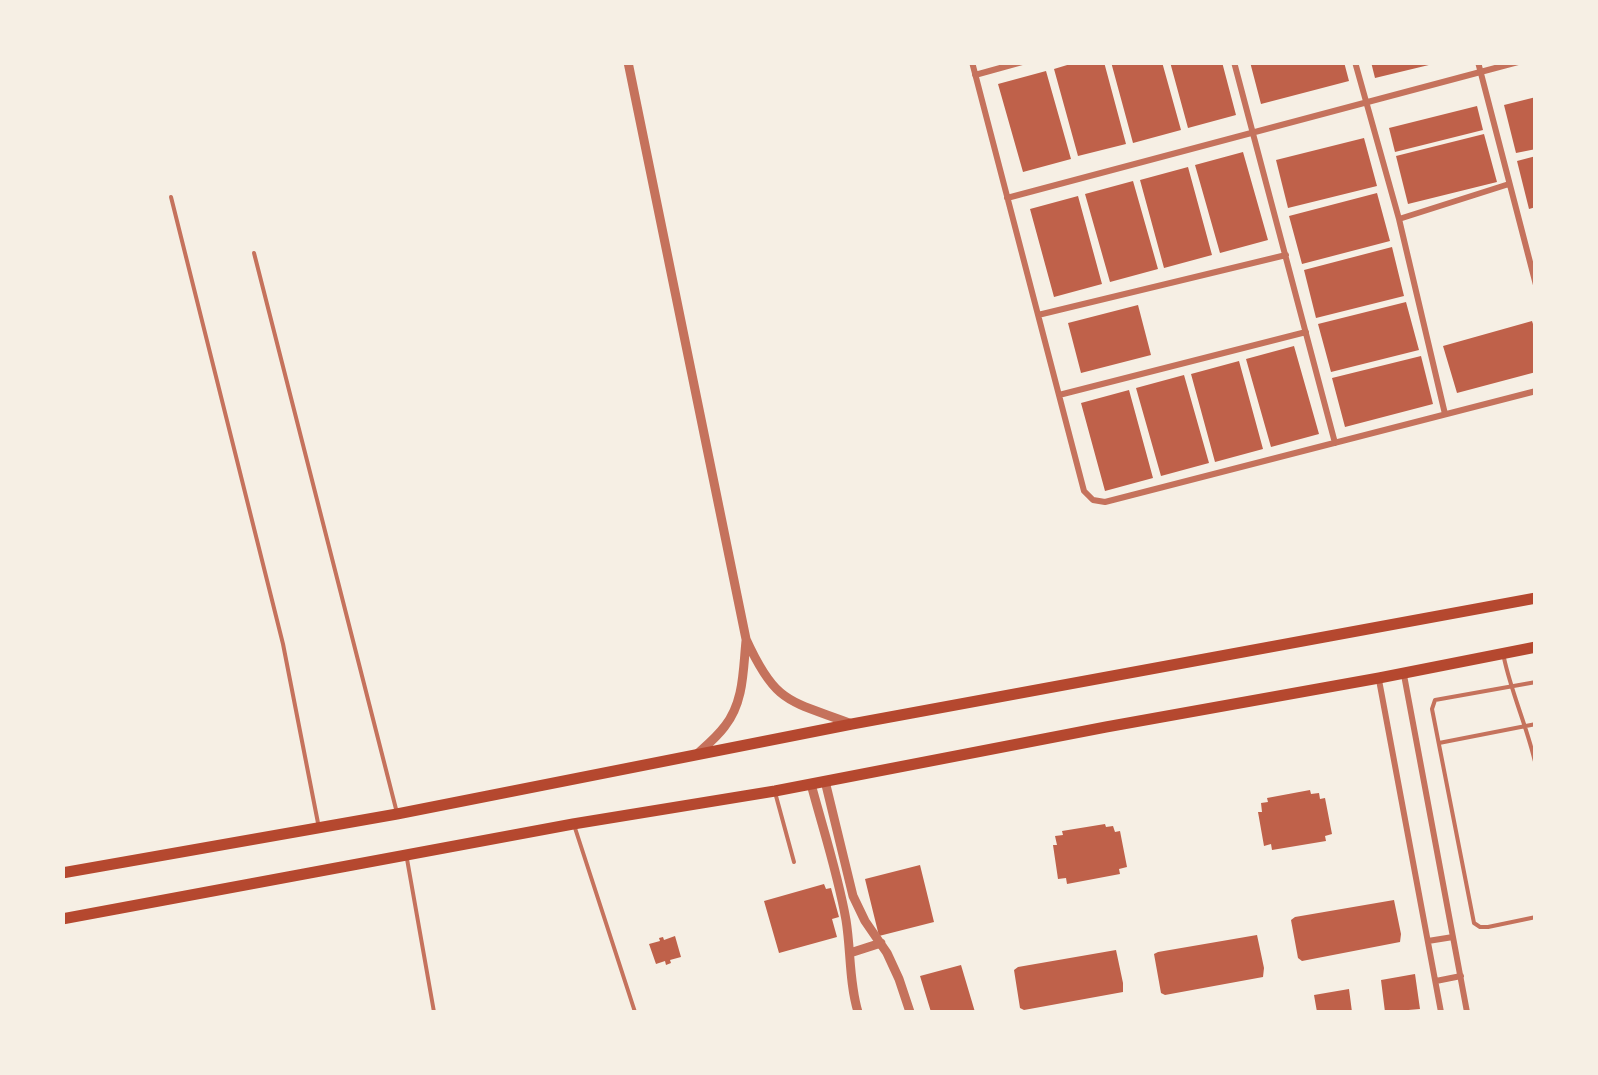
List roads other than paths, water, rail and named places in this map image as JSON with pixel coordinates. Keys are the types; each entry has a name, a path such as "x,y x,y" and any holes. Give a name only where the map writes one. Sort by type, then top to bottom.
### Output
{"highway":[{"path":"62,873 398,814 852,724 1536,598"},
{"path":"62,918 775,791 1536,647"}],"street":[{"path":"628,62 746,638 767,678 788,700 852,724"},
{"path":"972,62 1084,491 1089,498 1106,502 1536,391"},
{"path":"975,74 1022,62"},
{"path":"1234,62 1335,443"},
{"path":"1355,62 1399,219 1445,414"},
{"path":"1478,62 1536,285"},
{"path":"1008,198 1518,62"},
{"path":"1399,219 1509,184"},
{"path":"1038,314 1286,255"},
{"path":"1059,395 1306,332"},
{"path":"696,755 726,726 736,708 742,688 746,638"},
{"path":"1404,673 1467,1012"},
{"path":"1379,678 1441,1012"},
{"path":"818,782 858,908 900,979 910,1012"},
{"path":"818,782 844,912 851,988 858,1012"},
{"path":"844,912 858,908"},
{"path":"1428,942 1453,937"},
{"path":"850,953 881,943"},
{"path":"1436,981 1460,976"}],"lane":[{"path":"171,197 283,644 319,828"},
{"path":"254,252 398,814"},
{"path":"1502,653 1536,766"},
{"path":"1536,682 1436,700 1432,710 1474,923 1480,928 1536,917"},
{"path":"1439,742 1536,724"},
{"path":"775,791 794,862"},
{"path":"573,824 635,1012"},
{"path":"406,855 434,1012"}]}
